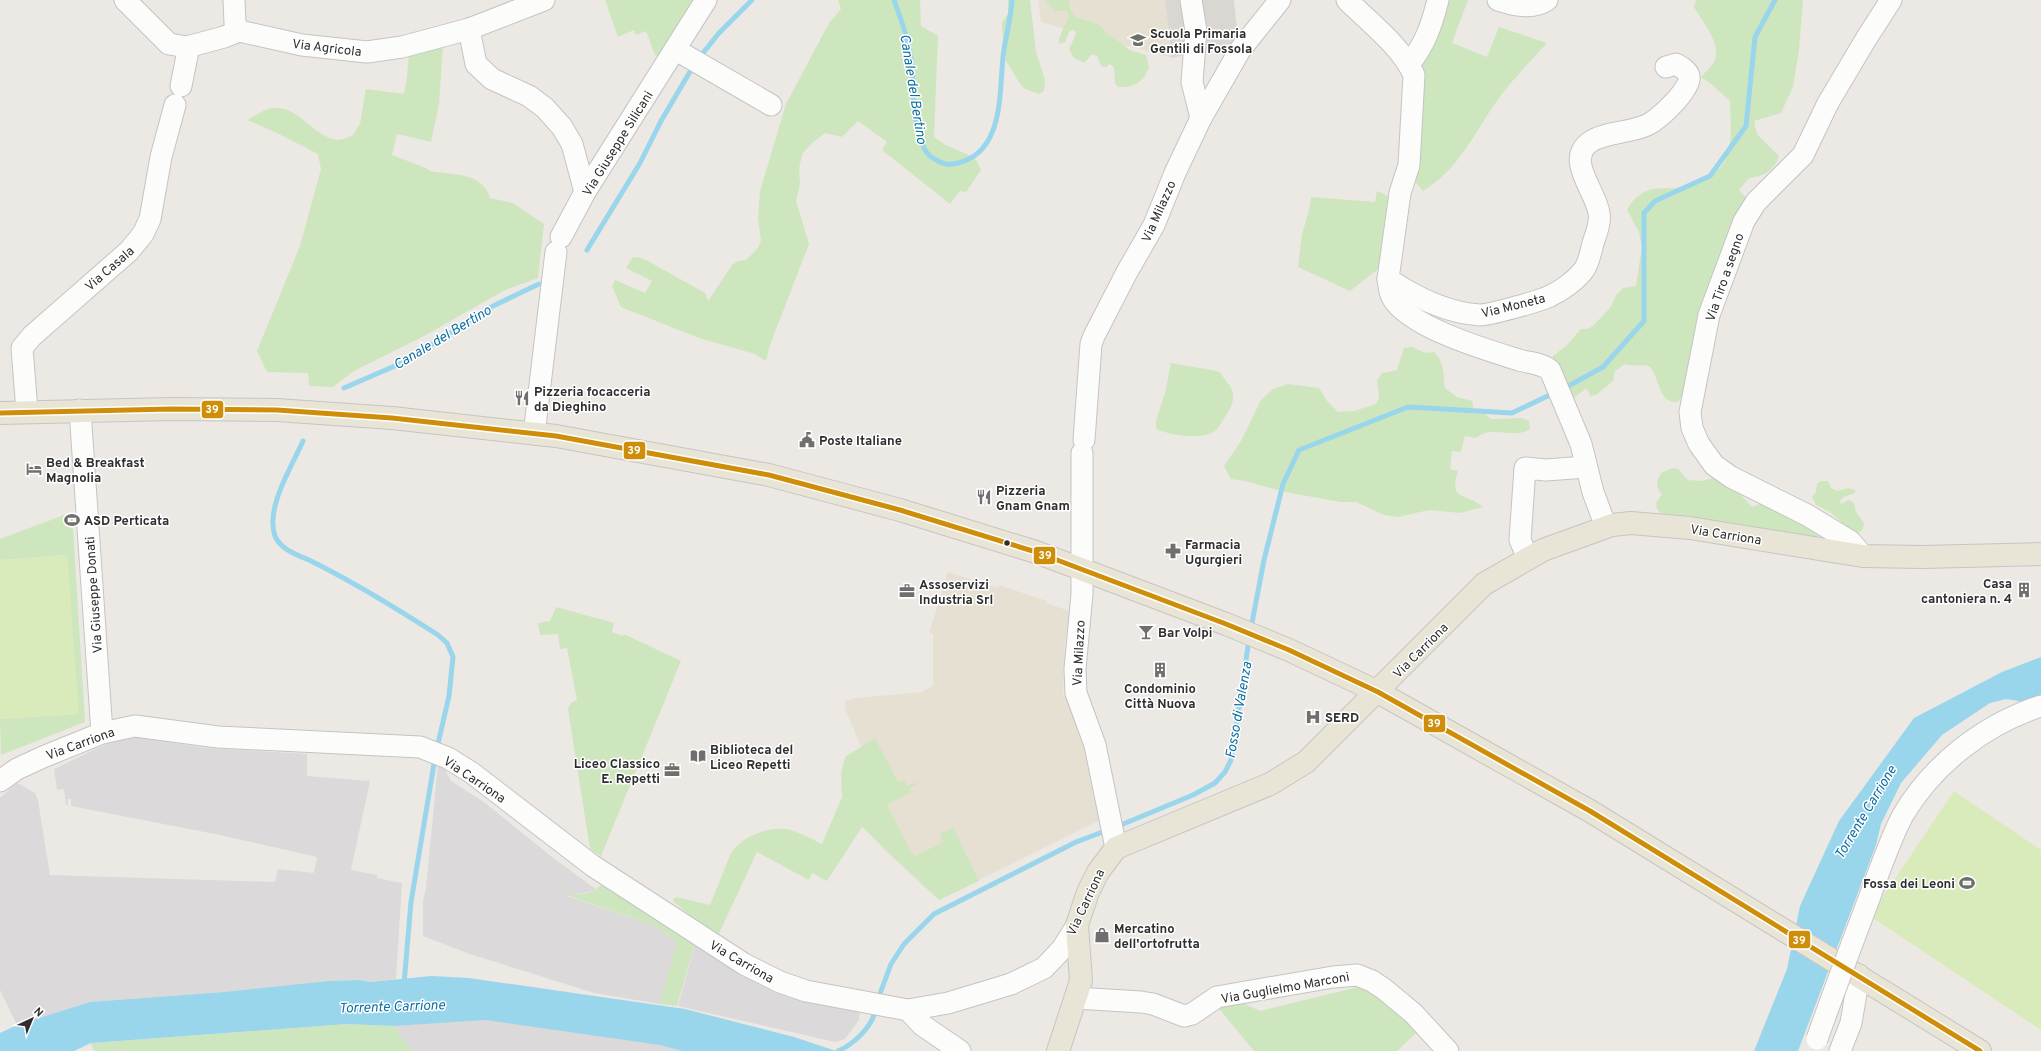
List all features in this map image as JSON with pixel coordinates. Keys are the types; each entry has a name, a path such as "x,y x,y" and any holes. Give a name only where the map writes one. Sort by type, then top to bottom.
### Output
{"main road":[{"path":"0,413 28,411 171,409 277,410 392,418 556,436 769,474 900,510 1082,568 1270,642 1378,692 1590,811 1778,928 1833,959 1980,1051"},
{"name":"Via Carriona","path":"1077,925 1088,892 1115,844 1270,784 1306,762 1378,692 1484,584 1543,550 1606,527 1631,523 1690,528 1863,556 1922,557 2041,554"},
{"path":"1058,1051 1076,998 1082,975 1077,925"}],"street":[{"name":"Via Agricola","path":"125,0 169,44 187,47 239,31 302,45 367,52 402,47 469,29 544,0"},
{"path":"234,0 235,23 239,31"},
{"name":"Via Giuseppe Silicani","path":"534,434 557,251 585,192 676,50 706,0"},
{"path":"1191,0 1196,31 1192,82 1201,118"},
{"name":"Via Milazzo","path":"1115,844 1095,745 1076,693 1075,669 1082,594 1083,446 1092,340 1127,272 1154,225 1175,173 1201,118 1240,50 1280,0"},
{"path":"1347,0 1397,49 1409,64 1414,75 1409,165 1400,193 1388,279 1391,297 1403,309 1423,323 1450,338 1520,360 1543,365 1550,370 1581,444 1593,492 1606,527"},
{"path":"1409,64 1420,51 1432,25 1438,0"},
{"path":"1498,0 1509,4 1526,6 1543,3 1547,0"},
{"name":"Via Tiro a segno","path":"1863,556 1850,541 1807,515 1731,477 1714,465 1699,444 1692,428 1690,412 1709,315 1744,221 1756,202 1803,155 1828,103 1891,0"},
{"path":"469,29 476,64 492,79 529,96 545,108 562,127 572,144 585,192"},
{"name":"Via Casala","path":"28,411 22,348 32,336 129,251 143,234 150,220 161,157 178,95 187,56 187,47"},
{"path":"676,50 771,105"},
{"name":"Via Moneta","path":"1388,279 1410,294 1437,305 1460,312 1481,315 1550,296 1573,281 1584,270 1600,214 1579,163 1581,152 1588,143 1598,137 1625,133 1649,125 1667,109 1689,85 1689,76 1683,68 1676,64 1666,67"},
{"name":"Via Giuseppe Donati","path":"80,410 102,733"},
{"path":"1528,558 1520,540 1525,468 1546,470 1586,467"},
{"path":"1812,1051 1878,876 1903,815 1930,778 1952,756 2006,719 2041,706"},
{"name":"Via Carriona","path":"0,781 17,769 43,756 102,733 135,726 218,736 420,747 448,758 476,777 593,866 744,964 780,982 806,991 905,1009 948,1003 1011,984 1044,968 1062,949 1077,925"},
{"name":"Via Guglielmo Marconi","path":"1076,998 1153,1004 1184,1016 1192,1014 1217,997 1333,977 1357,975 1372,981 1384,989 1413,1013 1448,1051"},
{"path":"1840,1051 1851,1023 1859,975"},
{"path":"905,1009 922,1025 960,1051"}],"shaded area":[{"name":"Scuola Primaria Gentili di Fossola","path":"1038,0 1165,0 1172,58 1041,22"},
{"path":"1165,0 1234,0 1238,42 1172,58"},
{"path":"948,572 998,588 999,585 1047,601 1046,603 1072,612 1065,641 1063,695 1070,699 1087,744 1102,819 939,900 881,847 861,747 845,709 845,701 856,698 922,692 933,685 933,634 929,633"},
{"path":"134,737 206,748 307,754 307,776 370,781 351,870 377,875 377,878 402,883 396,979 370,982 359,980 328,981 224,992 90,1002 17,1025 0,990 0,798 17,783 35,793 38,800 50,875 275,882 278,869 314,873 317,857 220,835 71,806 71,799 68,799 68,805 66,805 64,789 57,790 54,769 100,747 121,739"},
{"path":"438,764 443,766 451,781 484,802 552,857 597,890 567,896 653,925 677,942 660,1004 594,993 467,953 423,936 423,900 426,888"},
{"path":"695,944 860,1009 859,1020 845,1039 835,1042 678,1006"},
{"path":"486,1018 658,1043 685,1051 412,1051 394,1026"}],"green space":[{"path":"605,0 694,0 659,57 655,55 646,31 636,35 634,30 618,37"},
{"path":"838,0 920,0 921,26 938,36 934,137 946,145 975,158 981,170 966,192 960,191 950,204 882,150 887,142 858,121 842,137 825,133 812,143 802,154 799,169 800,184 796,201 809,244 770,345 766,361 755,354 699,338 621,307 612,286 615,280 645,293 652,281 626,268 633,257 648,261 705,293 708,301 732,265 738,261 746,260 758,248 761,241 758,218 760,191 786,104 829,23 841,9"},
{"path":"1008,0 1030,0 1036,52 1045,80 1044,91 1039,94 1025,89 1021,85 1006,61 1002,22 1008,14"},
{"path":"1045,0 1069,0 1070,9 1074,15 1096,23 1102,27 1106,34 1130,50 1146,55 1149,67 1144,77 1134,85 1118,87 1115,83 1114,68 1110,64 1106,67 1101,66 1097,56 1092,54 1084,63 1074,58 1069,49 1076,34 1074,29 1069,32 1065,42 1059,44 1059,39 1069,15 1066,11 1055,11"},
{"path":"1443,0 1468,0 1452,43 1487,57 1499,27 1547,43 1499,98 1457,161 1436,182 1423,191 1412,178 1420,64 1433,47 1439,29"},
{"path":"1696,0 1803,0 1799,50 1793,87 1781,113 1754,121 1757,134 1779,156 1775,165 1768,172 1749,178 1739,190 1749,201 1685,392 1678,402 1671,402 1663,395 1650,367 1625,364 1615,371 1613,381 1596,395 1590,396 1588,390 1585,389 1575,397 1573,401 1552,362 1553,356 1567,345 1581,329 1587,329 1593,326 1610,308 1617,294 1623,288 1636,286 1642,247 1639,232 1627,210 1638,196 1647,191 1684,187 1699,182 1719,169 1727,156 1731,136 1730,101 1701,77 1714,62 1716,48 1710,33 1694,7"},
{"path":"443,45 439,104 431,142 397,134 392,155 426,168 430,171 457,174 474,179 481,183 490,198 513,203 544,224 538,278 505,290 424,336 354,371 333,387 309,386 308,373 267,372 257,351 300,246 321,169 318,154 275,132 247,120 262,111 272,108 282,108 299,116 321,134 329,138 341,140 353,135 360,124 366,89 404,94 409,53"},
{"path":"1377,191 1390,197 1381,267 1350,291 1298,267 1302,234 1310,207 1311,197 1375,202"},
{"path":"1412,347 1426,353 1434,352 1438,356 1444,373 1445,388 1457,397 1472,401 1474,413 1485,414 1491,419 1522,418 1529,421 1530,429 1524,432 1489,432 1476,438 1465,436 1461,452 1452,451 1450,469 1458,471 1455,488 1457,492 1460,495 1477,502 1483,507 1460,513 1429,510 1398,517 1384,515 1356,502 1341,502 1285,492 1245,481 1231,479 1224,466 1241,441 1261,400 1273,389 1288,384 1319,388 1327,401 1338,412 1354,411 1376,404 1379,398 1377,380 1382,373 1397,370 1404,348"},
{"path":"1171,363 1221,373 1231,388 1233,400 1231,406 1216,430 1204,435 1187,436 1156,429 1156,421 1165,393"},
{"path":"1672,468 1678,469 1688,480 1701,481 1718,477 1733,486 1752,507 1763,503 1809,526 1823,541 1817,557 1811,559 1800,557 1717,520 1710,522 1694,517 1682,519 1665,518 1657,509 1656,503 1662,494 1657,487 1657,482 1661,473"},
{"path":"1821,481 1828,481 1831,488 1837,491 1849,488 1855,490 1855,493 1844,497 1840,501 1841,504 1849,500 1854,503 1856,512 1864,523 1863,529 1856,535 1830,512 1816,505 1812,497 1816,492 1817,484"},
{"path":"72,512 85,722 1,755 0,719 78,714 67,555 0,560 0,539"},
{"path":"67,555 79,714 0,719 0,560"},
{"path":"556,607 614,623 612,632 623,636 624,634 681,661 601,856 590,849 568,709 571,703 577,700 567,648 560,649 558,634 540,635 538,623 550,621"},
{"path":"875,738 898,782 904,780 907,786 916,782 917,784 909,788 911,792 887,805 914,857 943,842 940,834 953,827 979,881 939,900 862,827 827,881 812,873 809,880 757,852 717,938 674,902 673,899 677,897 710,905 731,853 741,842 755,834 763,831 786,829 800,833 822,844 842,797 841,774 845,757"},
{"name":"Fossa dei Leoni","path":"1954,791 2041,850 2041,1030 1870,916"},
{"path":"601,885 695,943 677,1006 660,1004 677,942 653,925 566,895 593,891"},
{"path":"1358,987 1365,988 1382,997 1417,1032 1397,1051 1254,1051 1216,1005 1236,1000 1260,1011"},
{"path":"347,1024 394,1026 412,1051 94,1051 91,1043"}],"water":[{"name":"Torrente Carrione","path":"2041,657 2041,705 2006,699 1990,703 1942,735 1901,783 1881,824 1876,845 1798,1051 1754,1051 1787,969 1800,906 1839,821 1914,718 2002,672"},
{"name":"Torrente Carrione","path":"431,976 469,978 685,1009 794,1037 836,1051 683,1051 660,1045 486,1020 394,1026 347,1024 91,1043 74,1051 0,1051 0,1033 17,1025 90,1002 224,992 328,981 359,980 370,982"}],"waterway":[{"name":"Canale del Bertino","path":"703,53 719,33 752,0"},
{"name":"Canale del Bertino","path":"894,0 908,41 912,67 916,120 921,141 925,150 930,156 946,164 953,164 970,159 982,149 990,137 996,122 999,106 1003,57 1012,0"},
{"name":"Fosso di Valenza","path":"1563,389 1603,367 1644,321 1644,213 1655,201 1710,176 1746,126 1755,37 1775,0"},
{"name":"Canale del Bertino","path":"587,250 640,163 661,121 691,70"},
{"name":"Canale del Bertino","path":"344,388 404,362 493,306 539,284"},
{"name":"Fosso di Valenza","path":"1251,628 1264,560 1283,484 1299,450 1408,407 1512,413 1554,393"},
{"path":"303,441 281,487 277,500 273,525 277,541 289,551 326,568 375,596 438,635 447,643 453,657 449,696 437,748"},
{"name":"Fosso di Valenza","path":"1116,827 1193,795 1215,783 1225,772 1231,760 1249,640"},
{"path":"404,984 411,902 435,758"},
{"name":"Fosso di Valenza","path":"878,999 891,964 904,944 934,914 1076,842 1108,830"},
{"name":"Fosso di Valenza","path":"838,1051 850,1044 862,1034 871,1022 876,1009"}],"transit line":[{"name":"39","path":"0,413 171,409 277,410 392,418 556,436 769,475 900,510 1036,552 1226,624 1289,650 1378,692 1590,811 1980,1051"}],"place":[{"name":"Scuola Primaria Gentili di Fossola","path":"1138,40"},
{"name":"Pizzeria focacceria da Dieghino","path":"522,398"},
{"name":"Poste Italiane","path":"807,440"},
{"name":"Bed & Breakfast Magnolia","path":"34,469"},
{"name":"Pizzeria Gnam Gnam","path":"984,497"},
{"name":"ASD Perticata","path":"72,520"},
{"name":"Farmacia Ugurgieri","path":"1173,551"},
{"name":"Casa cantoniera n. 4","path":"2024,590"},
{"name":"Assoservizi Industria Srl","path":"907,591"},
{"name":"Bar Volpi","path":"1146,632"},
{"name":"Condominio Città Nuova","path":"1160,670"},
{"name":"SERD","path":"1313,717"},
{"name":"Biblioteca del Liceo Repetti","path":"698,756"},
{"name":"Liceo Classico E. Repetti","path":"672,770"},
{"name":"Fossa dei Leoni","path":"1967,883"},
{"name":"Mercatino dell'ortofrutta","path":"1102,935"}]}
